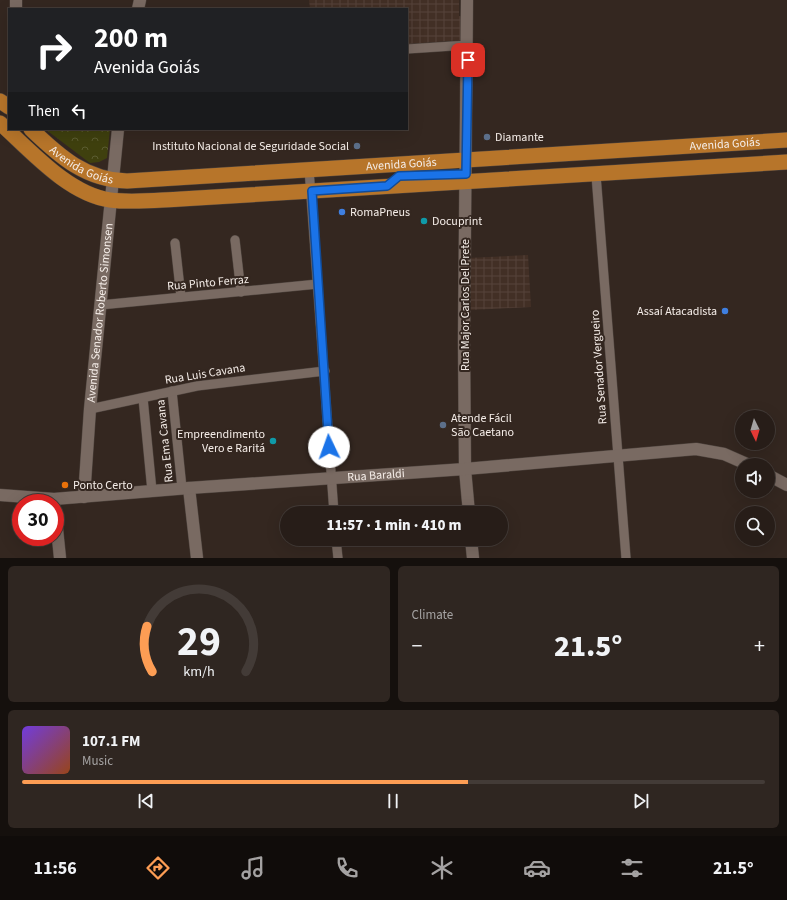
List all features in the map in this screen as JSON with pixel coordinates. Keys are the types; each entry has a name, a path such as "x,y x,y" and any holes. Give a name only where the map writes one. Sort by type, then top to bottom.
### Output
{"main road":[{"name":"Avenida Goiás","path":"10,130 22,144 74,186 87,193 110,200 181,199 387,186 466,178 596,175 787,162"},
{"name":"Avenida Goiás","path":"32,130 58,152 85,171 97,177 112,180 161,180 309,169 787,140"}],"street":[{"name":"Rua Major Carlos Del Prete","path":"467,0 465,469 468,506"},
{"path":"408,49 468,45"},
{"name":"Avenida Senador Roberto Simonsen","path":"84,497 90,410 118,130"},
{"path":"309,169 312,191 330,478 333,506"},
{"name":"Rua Senador Vergueiro","path":"596,175 626,558"},
{"path":"235,240 241,292"},
{"path":"175,243 181,297"},
{"name":"Rua Pinto Ferraz","path":"100,305 318,284"},
{"name":"Rua Luis Cavana","path":"90,410 172,391 221,382 324,372"},
{"name":"Rua Ema Cavana","path":"172,391 186,488"},
{"path":"143,398 152,491"},
{"name":"Rua Baraldi","path":"64,502 84,497 186,488 465,469 696,449 724,454 735,459"},
{"path":"775,479 787,485"},
{"path":"186,488 197,558"},
{"name":"Rua Baraldi","path":"0,495 12,497"},
{"path":"59,546 60,558"},
{"path":"337,546 338,558"},
{"path":"472,546 473,558"}],"shaded area":[{"path":"309,0 459,0 459,16 464,17 463,40 408,44 408,8 310,8"},
{"path":"528,255 531,307 470,310 468,258"}],"green space":[{"path":"46,130 110,130 107,158 99,162 90,163"}],"place":[{"name":"Diamante","path":"487,137"},
{"name":"Instituto Nacional de Seguridade Social","path":"357,146"},
{"name":"RomaPneus","path":"342,212"},
{"name":"Docuprint","path":"424,221"},
{"name":"Assaí Atacadista","path":"725,311"},
{"name":"Atende Fácil São Caetano","path":"443,425"},
{"name":"Empreendimento Vero e Raritá","path":"273,441"},
{"name":"Ponto Certo","path":"65,485"}],"route":[{"path":"329,447 312,191 387,186 399,176 466,174 468,60"}]}
